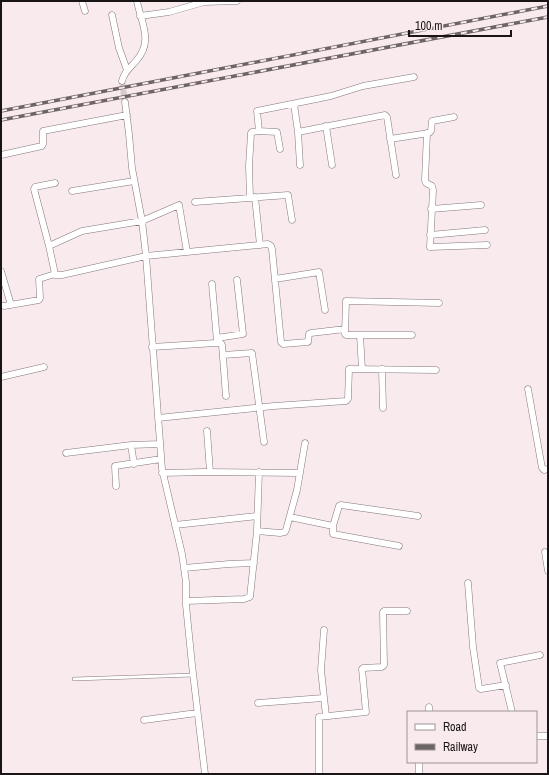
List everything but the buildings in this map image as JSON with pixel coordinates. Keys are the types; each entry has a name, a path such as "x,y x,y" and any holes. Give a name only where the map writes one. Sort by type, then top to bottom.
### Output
{"street":[{"path":"82,1 85,11"},
{"path":"122,81 127,70 136,62 142,52 146,41 145,30 137,1"},
{"path":"140,16 169,12 204,2 237,1"},
{"path":"112,15 119,48 127,70"},
{"path":"258,131 257,110 331,96 363,86 414,78"},
{"path":"125,102 134,181 142,221 146,256 162,473 182,554 186,582 186,601 204,774"},
{"path":"294,104 298,132 300,165"},
{"path":"1,156 42,146 44,144 44,131 127,115"},
{"path":"298,132 385,115 387,117 396,175"},
{"path":"390,139 427,133 431,131 432,121 454,117"},
{"path":"326,126 332,165"},
{"path":"260,245 252,198 249,166 251,133 258,131 277,132 280,148"},
{"path":"427,133 425,180 432,187 429,246 431,248 487,245"},
{"path":"72,191 134,181"},
{"path":"55,183 35,187 34,189 55,275"},
{"path":"195,202 288,195 292,220"},
{"path":"49,246 86,230 142,221 179,205 188,252"},
{"path":"432,209 481,205"},
{"path":"430,234 485,230"},
{"path":"1,305 11,305 39,300 39,279 55,275 62,275 146,256 270,245 272,249 281,342 283,344 308,342 309,334 311,332 345,329"},
{"path":"1,271 11,305"},
{"path":"275,279 319,272 325,310"},
{"path":"152,347 217,341 243,334 236,280"},
{"path":"212,284 217,341"},
{"path":"412,335 346,335 346,302 439,302"},
{"path":"360,335 362,369"},
{"path":"217,341 222,344 226,396"},
{"path":"223,355 252,353 264,442"},
{"path":"1,377 44,368"},
{"path":"158,418 346,401 348,399 348,369 436,370"},
{"path":"382,369 383,408"},
{"path":"528,389 542,468 544,470 548,469"},
{"path":"207,432 210,472"},
{"path":"257,531 283,533 286,530 300,473 305,443"},
{"path":"66,453 131,445 160,444"},
{"path":"131,445 134,464"},
{"path":"116,486 115,467 161,459"},
{"path":"186,601 248,598 251,594 257,531 259,472"},
{"path":"162,473 300,473"},
{"path":"399,546 334,534 333,526 340,505 418,516"},
{"path":"175,525 257,516"},
{"path":"290,517 333,526"},
{"path":"545,552 548,571"},
{"path":"184,568 254,563"},
{"path":"468,584 473,647 479,688 481,689 506,685"},
{"path":"319,774 318,719 326,716 366,712 362,669 381,667 384,665 383,612 406,611"},
{"path":"324,630 321,670 326,716"},
{"path":"512,711 500,663 540,655"},
{"path":"258,703 323,698"},
{"path":"144,720 197,713"},
{"path":"537,736 548,736"},
{"path":"419,763 419,774"}],"lane":[{"path":"74,679 193,675"}],"tunnel":[{"path":"122,81 125,102"}],"railway":[{"path":"1,111 548,6"},
{"path":"1,120 548,17"}]}
